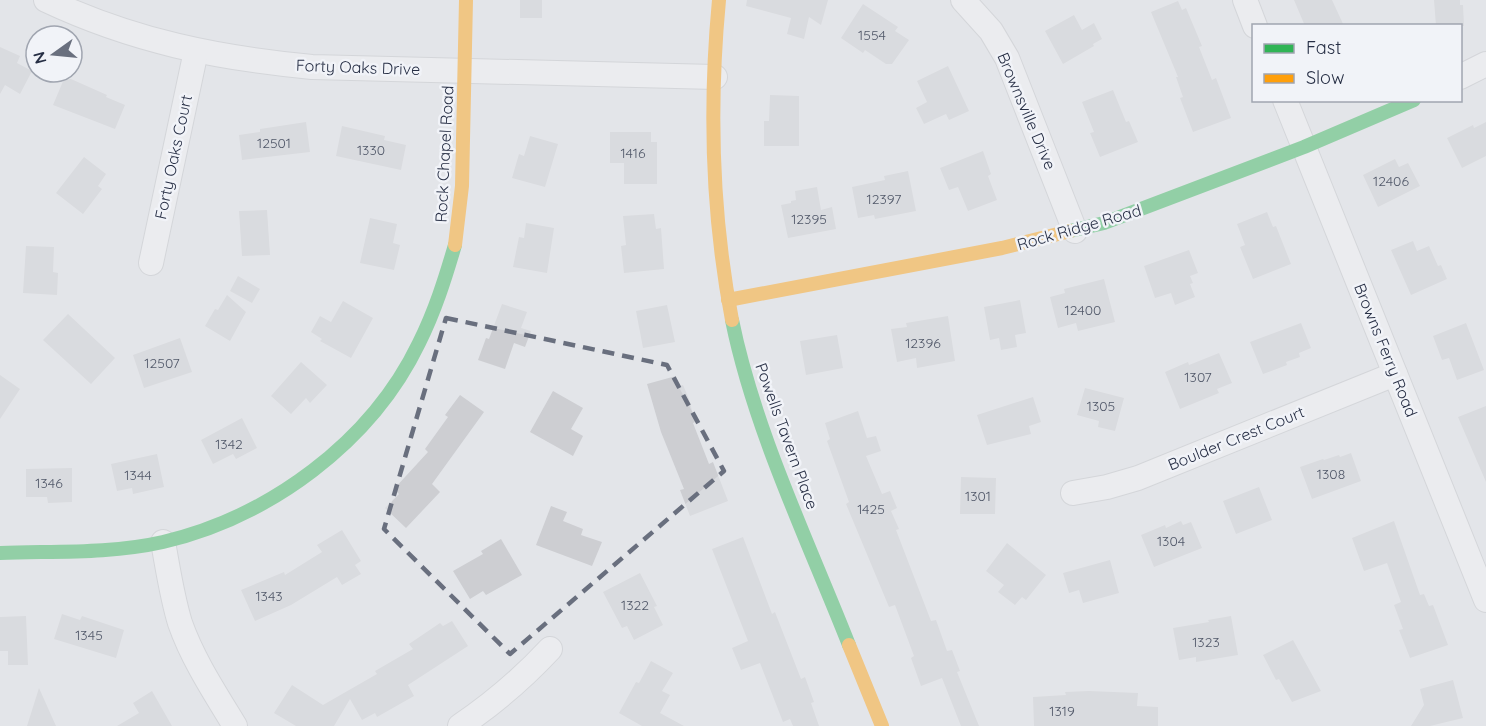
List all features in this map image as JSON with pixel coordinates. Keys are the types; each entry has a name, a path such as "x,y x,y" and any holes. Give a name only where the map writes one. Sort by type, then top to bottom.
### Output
{"street":[{"name":"Forty Oaks Drive","path":"46,0 131,34 196,51 265,62 312,66 715,77"},
{"name":"Rock Chapel Road","path":"0,553 113,549 163,542 207,529 251,510 292,487 329,459 361,429 387,397 411,360 431,321 446,282 456,239 462,195 466,0"},
{"name":"Powells Tavern Place","path":"719,0 715,77 715,186 728,300 758,414 882,726"},
{"name":"Brownsville Drive","path":"963,0 991,31 1007,58 1075,231"},
{"path":"1245,0 1254,24"},
{"name":"Forty Oaks Court","path":"151,263 196,51"},
{"path":"1462,76 1486,64"},
{"name":"Browns Ferry Road","path":"1286,102 1486,600"},
{"name":"Rock Ridge Road","path":"728,300 1002,248 1075,231 1165,201 1304,147 1409,102"},
{"name":"Boulder Crest Court","path":"1073,493 1138,478 1395,374"},
{"path":"163,542 171,589 181,624 194,657 235,726"},
{"path":"460,726 491,705 527,674 550,649"}],"highlighted area":[{"path":"446,318 667,365 724,471 510,654 384,529"}],"building":[{"path":"520,0 542,0 542,18 520,18"},
{"path":"747,0 828,0 821,25 809,17 804,39 787,34 791,18 746,6"},
{"path":"1294,0 1332,0 1343,24 1304,24"},
{"path":"1434,0 1460,0 1460,5 1463,5 1464,26 1462,24 1436,24"},
{"path":"1178,1 1182,10 1186,8 1202,46 1199,47 1212,80 1216,78 1231,118 1193,132 1180,98 1183,97 1176,77 1178,77 1151,12"},
{"path":"863,4 898,27 895,31 909,40 892,64 886,64 865,50 863,53 841,38"},
{"path":"1074,15 1082,30 1094,23 1102,39 1063,64 1045,31"},
{"path":"0,47 20,56 17,63 24,67 25,84 20,94 5,85 0,94"},
{"path":"948,66 969,111 949,120 946,114 924,124 916,108 927,102 917,81"},
{"path":"62,84 82,84 125,105 115,129 53,105"},
{"path":"1113,90 1126,122 1129,121 1138,142 1100,157 1090,133 1094,132 1082,102"},
{"path":"770,95 799,96 799,146 764,146 764,121 769,121"},
{"path":"306,122 310,152 242,160 239,135 260,132 260,129"},
{"path":"1486,122 1486,156 1462,168 1447,138 1473,125 1474,128"},
{"path":"342,126 385,136 384,140 406,145 401,170 336,156"},
{"path":"610,132 651,132 651,142 657,142 657,184 624,184 624,163 610,163"},
{"path":"530,136 558,144 545,187 512,178 519,154 524,156"},
{"path":"983,151 991,174 988,176 997,200 968,211 958,187 949,190 940,168"},
{"path":"84,157 106,174 98,186 102,189 83,214 56,193"},
{"path":"1395,159 1399,167 1408,163 1420,186 1378,207 1363,175"},
{"path":"908,171 916,211 875,219 874,215 858,218 852,187 885,180 884,176"},
{"path":"817,187 821,210 832,207 836,229 788,238 781,205 796,200 795,191"},
{"path":"267,210 270,255 242,256 239,211"},
{"path":"1267,212 1273,227 1276,226 1291,264 1253,279 1240,247 1245,245 1237,224"},
{"path":"654,214 656,229 661,228 664,269 624,273 621,246 626,245 623,216"},
{"path":"370,218 397,224 393,243 400,245 394,270 360,263"},
{"path":"526,223 554,228 547,273 513,267 519,237 524,238"},
{"path":"1413,241 1417,251 1429,246 1447,279 1411,295 1391,250"},
{"path":"26,246 54,247 53,272 58,273 57,295 23,293"},
{"path":"1189,250 1198,273 1190,276 1193,283 1190,284 1195,297 1175,305 1171,293 1155,298 1144,266"},
{"path":"238,276 260,289 252,303 230,291"},
{"path":"1104,279 1115,322 1078,331 1076,323 1058,328 1050,297 1065,293 1064,289"},
{"path":"227,295 246,312 230,341 205,326"},
{"path":"1020,300 1026,333 1015,335 1017,347 1001,350 999,338 990,340 984,307"},
{"path":"343,301 373,318 351,358 320,341 322,339 311,332 320,316 331,322"},
{"path":"502,304 527,312 521,328 531,331 525,347 514,343 505,369 478,360 486,338 489,339"},
{"path":"667,305 675,342 643,348 636,311"},
{"path":"68,314 115,358 91,384 43,340"},
{"path":"948,316 955,361 917,368 916,358 897,362 891,329 907,327 906,323"},
{"path":"1301,323 1311,348 1299,353 1300,357 1286,362 1287,365 1263,374 1250,342"},
{"path":"1466,323 1484,370 1457,380 1449,358 1442,360 1433,336"},
{"path":"837,335 843,368 806,375 800,341"},
{"path":"180,338 192,372 144,388 133,355"},
{"path":"1219,353 1232,383 1217,389 1219,393 1180,409 1165,372"},
{"path":"301,362 327,385 310,403 306,398 291,414 271,396"},
{"path":"0,375 20,389 0,419"},
{"path":"676,376 679,386 683,385 689,399 695,422 693,423 709,464 713,462 728,501 690,516 680,490 684,489 661,432 647,384"},
{"path":"1085,388 1124,398 1115,431 1098,427 1099,421 1077,415"},
{"path":"553,391 583,408 571,429 583,436 573,456 530,432"},
{"path":"460,395 484,412 432,484 440,492 406,528 385,508 399,494 394,489 428,452 425,449 448,417 445,415"},
{"path":"1033,397 1041,422 1029,426 1031,434 987,445 977,415"},
{"path":"1486,406 1486,482 1458,417"},
{"path":"858,411 867,438 876,436 881,451 866,456 882,494 890,491 897,508 891,511 899,529 896,530 931,621 936,620 947,651 952,650 960,671 957,672 979,726 961,726 942,678 921,686 911,658 914,656 895,605 889,607 846,504 849,502 827,441 830,439 825,423"},
{"path":"242,418 257,448 236,459 233,454 213,464 201,440"},
{"path":"1351,453 1361,481 1312,499 1300,467"},
{"path":"157,454 164,487 133,494 132,488 117,491 111,464"},
{"path":"72,468 72,502 48,503 47,497 26,497 26,469"},
{"path":"961,477 996,478 995,514 960,514"},
{"path":"1259,487 1272,520 1236,534 1223,501"},
{"path":"551,506 567,512 563,521 583,529 581,535 602,542 592,566 536,545"},
{"path":"1181,521 1183,525 1191,522 1202,548 1154,567 1141,535"},
{"path":"1394,521 1420,595 1424,594 1429,606 1433,605 1448,645 1410,658 1399,630 1403,629 1394,605 1401,602 1387,563 1364,571 1352,538"},
{"path":"342,530 361,561 355,565 361,574 342,585 337,577 291,605 255,621 241,590 284,572 285,575 322,552 317,545"},
{"path":"743,537 772,614 775,612 801,679 805,677 819,726 793,726 790,719 783,722 760,663 741,670 732,648 748,641 712,549"},
{"path":"501,539 522,575 486,595 483,591 470,599 453,571 483,554 481,551"},
{"path":"1007,543 1046,575 1026,600 1022,597 1015,605 998,592 1004,585 986,571"},
{"path":"1110,560 1119,593 1083,603 1079,590 1069,593 1063,573"},
{"path":"640,573 657,606 654,607 663,625 634,640 627,626 622,628 603,592"},
{"path":"62,614 80,620 82,616 124,630 116,658 54,639"},
{"path":"26,616 28,665 8,665 8,651 0,651 0,617"},
{"path":"1231,616 1238,655 1196,662 1196,657 1179,660 1173,628"},
{"path":"452,621 468,646 408,685 414,696 377,717 375,713 362,720 350,699 334,726 296,726 274,713 292,685 323,705 377,674 375,671 413,649 409,644 440,623 443,626"},
{"path":"1293,640 1321,691 1292,702 1279,679 1276,680 1263,655"},
{"path":"651,661 673,673 662,691 670,695 660,713 684,726 642,726 619,713"},
{"path":"1453,680 1463,718 1430,726 1411,726 1424,705 1420,689"},
{"path":"39,688 56,726 27,726"},
{"path":"152,691 172,726 117,726 139,713 133,703"},
{"path":"1089,691 1138,693 1137,706 1158,707 1158,726 1034,726 1033,697"}],"traffic: fast":[{"path":"1070,231 1104,223 1304,147 1409,102"},
{"path":"0,553 102,550 163,542 202,530 241,514 278,494 313,471 374,413 399,379 430,319 455,245"},
{"path":"732,320 742,361 768,443 849,645"}],"traffic: slow":[{"path":"455,245 462,186 466,0"},
{"path":"719,0 714,80 714,161 720,241 732,320"},
{"path":"728,300 1002,248 1070,231"},
{"path":"849,645 882,726"}]}
